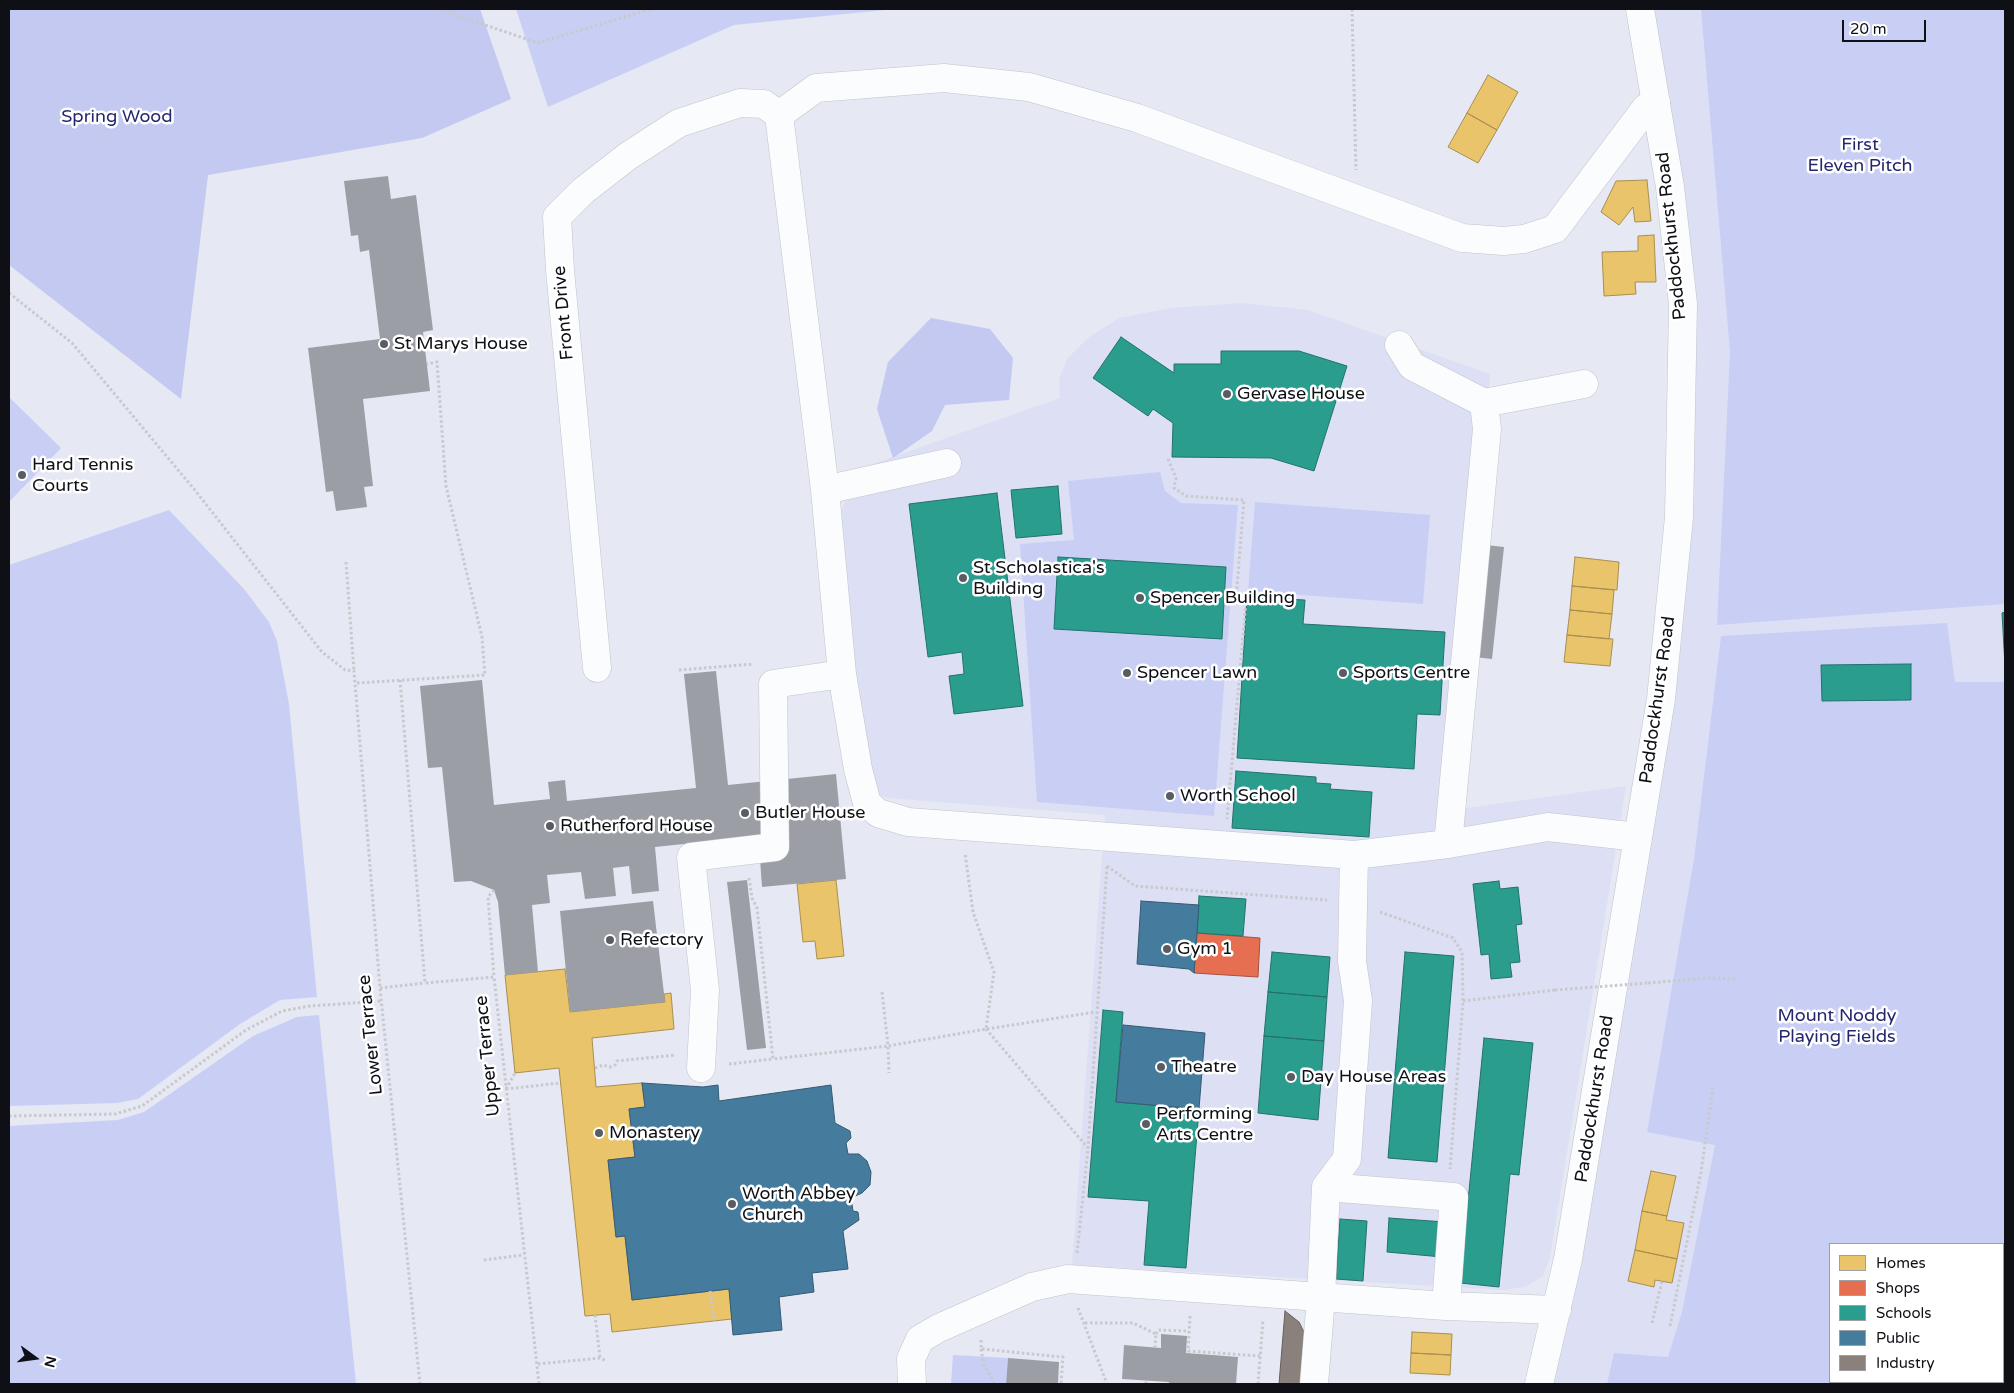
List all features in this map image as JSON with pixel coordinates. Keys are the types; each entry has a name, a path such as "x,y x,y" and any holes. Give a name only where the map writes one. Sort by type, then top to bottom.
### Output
{"main road":[{"name":"Paddockhurst Road","path":"1540,1384 1568,1259 1661,700 1679,517 1683,304 1670,188 1640,9"},
{"path":"1638,837 1548,827 1448,844 1354,856 908,822 878,813 867,803 858,769 842,674 825,490 779,115 816,88 944,78 1029,87 1137,118 1462,238 1504,242 1524,240 1554,228 1646,108 1656,102"},
{"name":"Front Drive","path":"597,668 560,270 558,217 584,192 628,156 679,123 740,103 764,104 779,115"},
{"path":"1399,346 1412,366 1484,403 1584,384"},
{"path":"1448,844 1487,429 1484,403"},
{"path":"825,490 948,463"},
{"path":"701,1068 705,990 690,858 775,847 772,684 842,674"},
{"path":"1314,1384 1321,1297 1326,1187 1347,1159 1358,1001 1343,902 1354,856"},
{"path":"1326,1187 1454,1197 1446,1306"},
{"path":"912,1384 911,1359 920,1338 981,1308 1032,1287 1072,1279 1446,1306 1557,1310"}],"path":[{"path":"438,9 538,43 651,9"},
{"path":"1352,9 1357,198"},
{"path":"9,293 72,343 194,490 322,652 345,670 354,671"},
{"path":"357,683 485,675 482,637 446,486 437,362 427,364"},
{"path":"1168,459 1176,478 1174,488 1186,496 1244,500 1236,599 1246,601 1224,845"},
{"name":"Lower Terrace","path":"346,562 380,988 420,1384"},
{"path":"680,670 714,666"},
{"path":"400,680 425,983"},
{"path":"962,826 973,912 994,972 986,1030 1088,1148"},
{"path":"1100,862 1135,886 1343,902 1453,938 1462,952 1463,1001 1448,1196"},
{"path":"1107,865 1095,1012 1088,1148 1076,1267 1072,1279 1072,1294 1107,1384"},
{"path":"750,881 752,898 757,908 773,1059"},
{"path":"494,890 488,897 494,977"},
{"name":"Upper Terrace","path":"380,988 494,977 523,1255 539,1384"},
{"path":"1463,1001 1507,995 1706,978 1738,979"},
{"path":"882,992 889,1073"},
{"path":"9,1116 115,1114 142,1106 246,1030 282,1011 310,1006 382,1001"},
{"path":"744,1062 888,1046 1095,1012"},
{"path":"595,1068 603,1065 610,1067 615,1065 618,1060 672,1056"},
{"path":"506,1089 515,1073"},
{"path":"506,1089 560,1083"},
{"path":"1670,1326 1701,1172 1714,1087"},
{"path":"484,1260 523,1255"},
{"path":"1652,1323 1662,1281"},
{"path":"710,1291 714,1322"},
{"path":"981,1308 981,1349 984,1365 995,1384"},
{"path":"1191,1309 1188,1351 1260,1356"},
{"path":"1258,1384 1264,1310"},
{"path":"595,1316 600,1358"},
{"path":"1084,1322 1133,1323 1156,1334"},
{"path":"1155,1347 1158,1330 1189,1332"},
{"path":"981,1349 1063,1357 1061,1384"},
{"path":"538,1364 600,1358 607,1361"}],"shaded area":[{"path":"1654,9 2005,9 2005,1384 1550,1384 1654,808 1681,185"},
{"name":"Worth School","path":"1242,303 1308,310 1490,374 1456,776 1459,809 1626,786 1550,1258 1543,1276 1525,1287 1503,1290 1072,1265 1105,815 888,798 877,794 869,783 834,523 864,467 1060,398 1059,379 1067,359 1088,338 1119,318 1171,308"}],"green space":[{"name":"Spring Wood","path":"9,9 480,9 511,99 422,138 208,175 181,399 9,265"},
{"path":"516,9 895,9 734,25 548,107"},
{"name":"First Eleven Pitch","path":"1701,9 2005,9 2005,604 1717,625 1730,352"},
{"path":"931,318 990,329 1013,358 1009,400 945,405 932,431 893,458 877,409 888,362"},
{"name":"Hard Tennis Courts","path":"9,397 61,448 9,502"},
{"name":"Spencer Lawn","path":"1160,472 1165,491 1181,503 1238,505 1214,816 1037,802 1020,544 1074,540 1068,481"},
{"path":"1255,502 1430,515 1423,604 1248,591"},
{"path":"169,510 244,589 269,622 277,641 289,704 317,997 280,1000 240,1024 138,1099 117,1103 9,1106 9,565"},
{"name":"Mount Noddy Playing Fields","path":"1947,623 1955,682 2005,682 2005,1384 1607,1384 1614,1353 1668,1357 1682,1312 1715,1145 1647,1132 1694,859 1721,636"},
{"path":"319,1015 356,1384 9,1384 9,1126 118,1120 144,1112 253,1036 297,1017"},
{"path":"953,1355 1008,1358 1006,1384 951,1384"}],"building: Homes":[{"path":"1488,75 1518,92 1497,130 1467,113"},
{"path":"1467,113 1497,130 1478,163 1448,147"},
{"path":"1647,180 1651,221 1635,222 1633,207 1619,225 1601,212 1616,181"},
{"path":"1654,235 1656,282 1635,282 1636,294 1604,296 1602,252 1638,251 1638,236"},
{"path":"1575,557 1619,562 1617,590 1572,586"},
{"path":"1572,586 1614,590 1612,614 1570,610"},
{"path":"1570,610 1612,614 1609,639 1567,635"},
{"path":"1567,635 1613,639 1610,666 1564,662"},
{"path":"836,880 844,956 817,959 815,941 803,942 797,884"},
{"name":"Monastery","path":"565,969 570,1012 665,1002 664,994 671,993 674,1029 592,1038 596,1087 642,1083 645,1107 629,1109 635,1157 608,1160 616,1237 625,1236 632,1300 729,1289 732,1319 612,1332 610,1314 585,1316 559,1068 515,1073 505,975"},
{"path":"1651,1171 1676,1176 1667,1216 1642,1211"},
{"path":"1642,1211 1667,1216 1666,1220 1684,1223 1677,1259 1635,1250"},
{"path":"1635,1250 1677,1259 1672,1283 1655,1280 1654,1287 1628,1281"},
{"path":"1412,1332 1452,1334 1451,1355 1411,1353"},
{"path":"1411,1353 1451,1355 1450,1375 1410,1373"}],"building: Shops":[{"path":"1197,933 1260,938 1258,977 1194,973"}],"building: Schools":[{"name":"Gervase House","path":"1121,337 1174,373 1174,364 1221,364 1221,351 1299,351 1347,366 1314,471 1271,458 1172,457 1173,423 1153,409 1148,416 1093,378"},
{"path":"1058,486 1062,534 1016,538 1011,490"},
{"name":"St Scholastica's Building","path":"997,493 1023,706 954,714 949,676 964,674 962,652 928,657 909,504"},
{"name":"Spencer Building","path":"1058,557 1226,567 1222,639 1054,629"},
{"name":"Sports Centre","path":"1247,597 1305,600 1303,624 1445,632 1440,715 1417,714 1414,769 1237,758"},
{"path":"2005,612 2005,666 2002,613"},
{"path":"1911,664 1911,700 1822,701 1821,665"},
{"path":"1236,771 1316,777 1316,783 1331,784 1330,789 1372,792 1369,837 1232,828"},
{"path":"1499,881 1500,889 1518,887 1522,924 1516,925 1520,962 1510,963 1512,977 1491,979 1489,954 1481,955 1473,884"},
{"path":"1199,896 1246,899 1243,936 1197,933"},
{"path":"1272,952 1330,957 1327,997 1268,992"},
{"path":"1405,952 1454,956 1437,1162 1388,1158"},
{"path":"1268,992 1327,997 1324,1041 1264,1036"},
{"name":"Performing Arts Centre","path":"1103,1010 1123,1012 1116,1102 1199,1109 1186,1268 1144,1265 1149,1201 1088,1197"},
{"name":"Day House Areas","path":"1264,1036 1324,1041 1318,1120 1258,1113"},
{"path":"1484,1038 1533,1043 1519,1175 1510,1174 1499,1287 1460,1283"},
{"path":"1389,1218 1445,1222 1442,1257 1387,1252"},
{"path":"1340,1219 1367,1221 1363,1281 1336,1279"}],"building: Public":[{"name":"Gym 1","path":"1141,901 1199,905 1194,973 1189,969 1137,964"},
{"name":"Theatre","path":"1123,1025 1205,1033 1199,1109 1116,1102"},
{"name":"Worth Abbey Church","path":"642,1083 703,1087 718,1085 719,1101 831,1085 835,1123 850,1131 851,1138 846,1143 848,1154 859,1154 867,1161 871,1172 870,1185 862,1193 851,1198 853,1211 858,1212 859,1220 843,1231 848,1269 812,1273 814,1292 779,1297 782,1330 733,1335 729,1289 632,1300 625,1236 616,1237 608,1160 635,1157 629,1109 645,1107"}],"building: Industry":[{"path":"1285,1311 1299,1322 1306,1336 1302,1384 1279,1384"}],"building: Other":[{"name":"St Marys House","path":"388,176 391,199 416,195 433,330 423,332 430,391 363,399 373,486 364,487 367,507 336,511 333,491 326,492 308,348 380,339 369,250 360,252 358,235 351,236 344,181"},
{"path":"1486,545 1504,547 1492,659 1473,657"},
{"name":"Rutherford House","path":"716,671 728,785 836,774 846,879 762,887 760,859 779,834 655,847 659,891 632,894 629,866 613,868 616,896 585,899 581,872 547,875 550,903 532,905 538,972 505,975 498,902 494,890 471,881 454,882 442,767 428,768 420,686 482,680 494,805 550,799 548,782 565,780 567,801 696,788 684,674"},
{"path":"747,880 766,1048 747,1050 727,882"},
{"name":"Refectory","path":"653,901 665,1002 570,1012 560,911"},
{"path":"1161,1334 1187,1336 1186,1353 1238,1357 1236,1384 1169,1384 1169,1382 1122,1379 1124,1345 1161,1348"},
{"path":"1008,1358 1059,1362 1058,1384 1006,1384"}],"place":[{"name":"St Marys House","path":"384,344"},
{"name":"Gervase House","path":"1227,394"},
{"name":"Hard Tennis Courts","path":"22,475"},
{"name":"St Scholastica's Building","path":"963,578"},
{"name":"Spencer Building","path":"1140,598"},
{"name":"Spencer Lawn","path":"1127,673"},
{"name":"Sports Centre","path":"1343,673"},
{"name":"Worth School","path":"1170,796"},
{"name":"Butler House","path":"745,813"},
{"name":"Rutherford House","path":"550,826"},
{"name":"Refectory","path":"610,940"},
{"name":"Gym 1","path":"1167,949"},
{"name":"Theatre","path":"1161,1067"},
{"name":"Day House Areas","path":"1291,1077"},
{"name":"Performing Arts Centre","path":"1146,1124"},
{"name":"Monastery","path":"599,1133"},
{"name":"Worth Abbey Church","path":"732,1204"}]}
